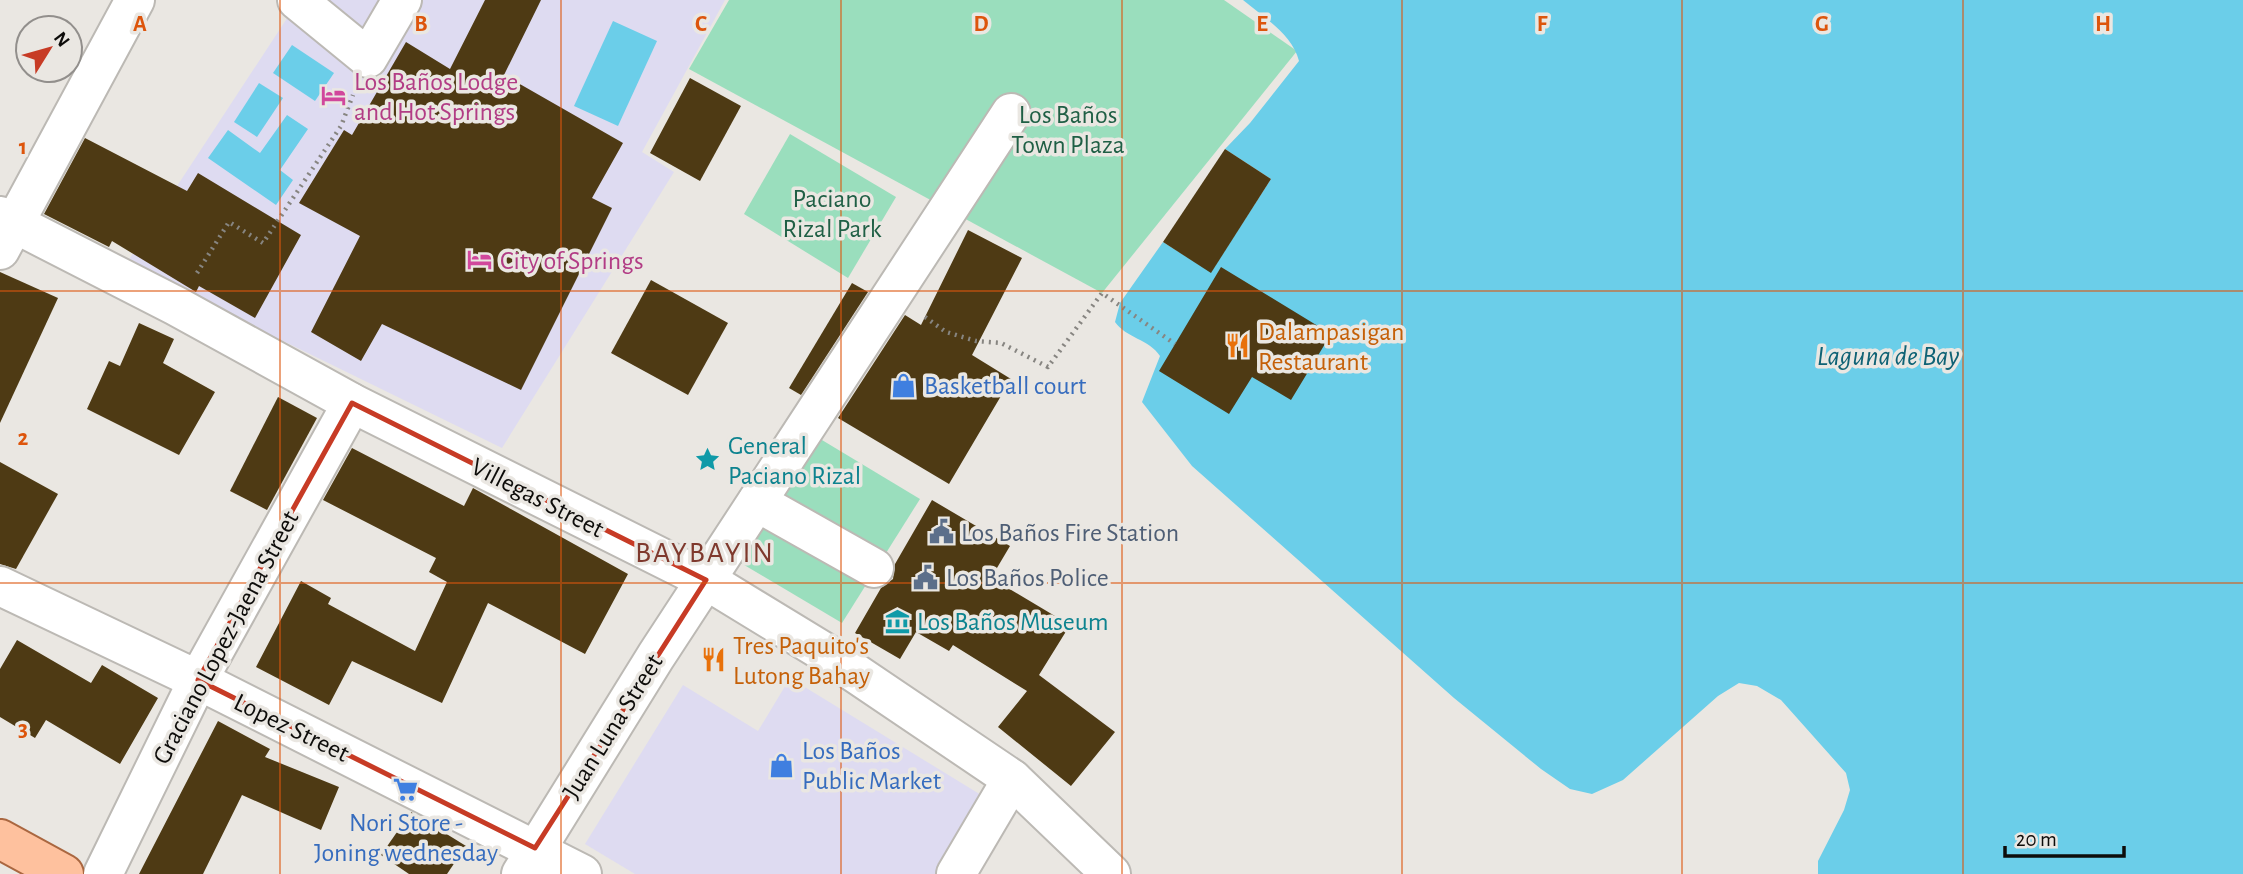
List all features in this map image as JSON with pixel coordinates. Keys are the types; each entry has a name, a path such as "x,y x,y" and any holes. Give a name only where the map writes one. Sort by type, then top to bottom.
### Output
{"main road":[{"path":"0,839 64,874"}],"street":[{"path":"5,230 135,0"},
{"path":"297,0 368,58 402,0"},
{"name":"Juan Luna Street","path":"528,861 706,580 1011,113"},
{"name":"Villegas Street","path":"5,230 176,306 352,403 706,580 824,652 1012,779 1111,874"},
{"name":"Graciano Lopez-Jaena Street","path":"103,874 198,680 352,403"},
{"path":"757,502 874,568"},
{"name":"Lopez Street","path":"0,586 198,680 528,861 582,874"},
{"path":"956,874 1012,779"}],"path":[{"path":"176,306 229,222 263,243 341,126 368,58"},
{"path":"892,294 946,332 976,341 1001,343 1048,367 1102,293 1175,344"}],"highlighted area":[{"path":"352,403 706,580 535,848 198,680"}],"shaded area":[{"name":"City of Springs","path":"299,0 725,0 642,152 674,172 502,448 126,264"},
{"name":"Los Baños Public Market","path":"790,678 986,798 940,874 635,874 585,844 683,685 758,731"}],"green space":[{"name":"Los Baños Town Plaza","path":"729,0 1224,0 1297,51 1102,293 689,69"},
{"name":"Paciano Rizal Park","path":"790,134 896,197 848,278 744,214"},
{"path":"807,431 920,499 842,623 729,556"}],"water":[{"name":"Laguna de Bay","path":"1243,0 2243,0 2243,874 1818,874 1818,861 1844,810 1850,790 1846,773 1781,700 1757,686 1739,683 1718,696 1623,780 1592,794 1570,789 1541,769 1454,698 1192,466 1142,402 1160,356 1115,322 1120,303 1163,242 1211,272 1271,179 1225,149 1250,123 1299,61 1283,34"},
{"path":"613,21 657,41 618,126 574,106"},
{"path":"292,45 334,73 315,101 273,73"},
{"path":"259,83 283,98 257,137 234,122"},
{"path":"287,115 308,129 280,170 293,180 276,205 208,158 228,130 260,153"}],"building":[{"name":"City of Springs","path":"485,0 541,0 504,75 623,143 592,198 612,208 521,390 382,324 361,361 311,332 360,236 299,203 344,130 352,135 406,42 450,69"},
{"path":"690,78 741,106 700,181 650,153"},
{"path":"85,138 187,191 198,173 301,235 255,318 199,286 196,292 112,241 109,247 44,214"},
{"path":"1225,149 1271,179 1211,273 1163,242"},
{"path":"968,230 1022,258 972,355 1011,379 949,484 838,418 905,315 921,325"},
{"path":"1221,267 1331,334 1291,400 1252,377 1229,414 1159,371"},
{"path":"0,272 58,298 0,423"},
{"path":"651,280 728,323 688,395 611,353"},
{"path":"852,283 868,292 801,395 789,388"},
{"path":"139,323 174,339 163,363 215,392 179,455 87,409 109,361 120,366"},
{"path":"278,397 317,418 267,510 230,491"},
{"path":"352,448 464,506 473,488 628,574 585,654 488,603 442,703 352,661 329,705 256,667 301,581 331,598 328,604 415,651 447,582 429,572 436,558 323,500"},
{"path":"0,462 58,494 16,569 0,564"},
{"path":"932,500 1010,546 991,578 1070,625 1039,675 1115,732 1071,786 998,727 1027,691 953,645 949,651 916,632 900,659 855,633 881,588 893,579 895,564"},
{"path":"17,640 91,683 102,665 158,698 120,764 46,720 35,738 0,717 0,669"},
{"path":"218,721 270,749 265,757 339,787 321,830 242,795 203,874 139,874"},
{"path":"411,812 466,846 447,874 409,874 381,855"}],"place":[{"name":"Los Baños Lodge and Hot Springs","path":"334,96"},
{"name":"City of Springs","path":"480,260"},
{"name":"Dalampasigan Restaurant","path":"1238,346"},
{"name":"Basketball court","path":"904,385"},
{"name":"General Paciano Rizal","path":"708,460"},
{"name":"Los Baños Fire Station","path":"941,532"},
{"name":"Los Baños Police","path":"926,577"},
{"name":"Los Baños Museum","path":"897,621"},
{"name":"Tres Paquito's Lutong Bahay","path":"713,660"},
{"name":"Los Baños Public Market","path":"782,765"},
{"name":"Nori Store - Joning wednesday","path":"406,790"}],"district":[{"name":"BAYBAYIN","path":"705,552"}]}
